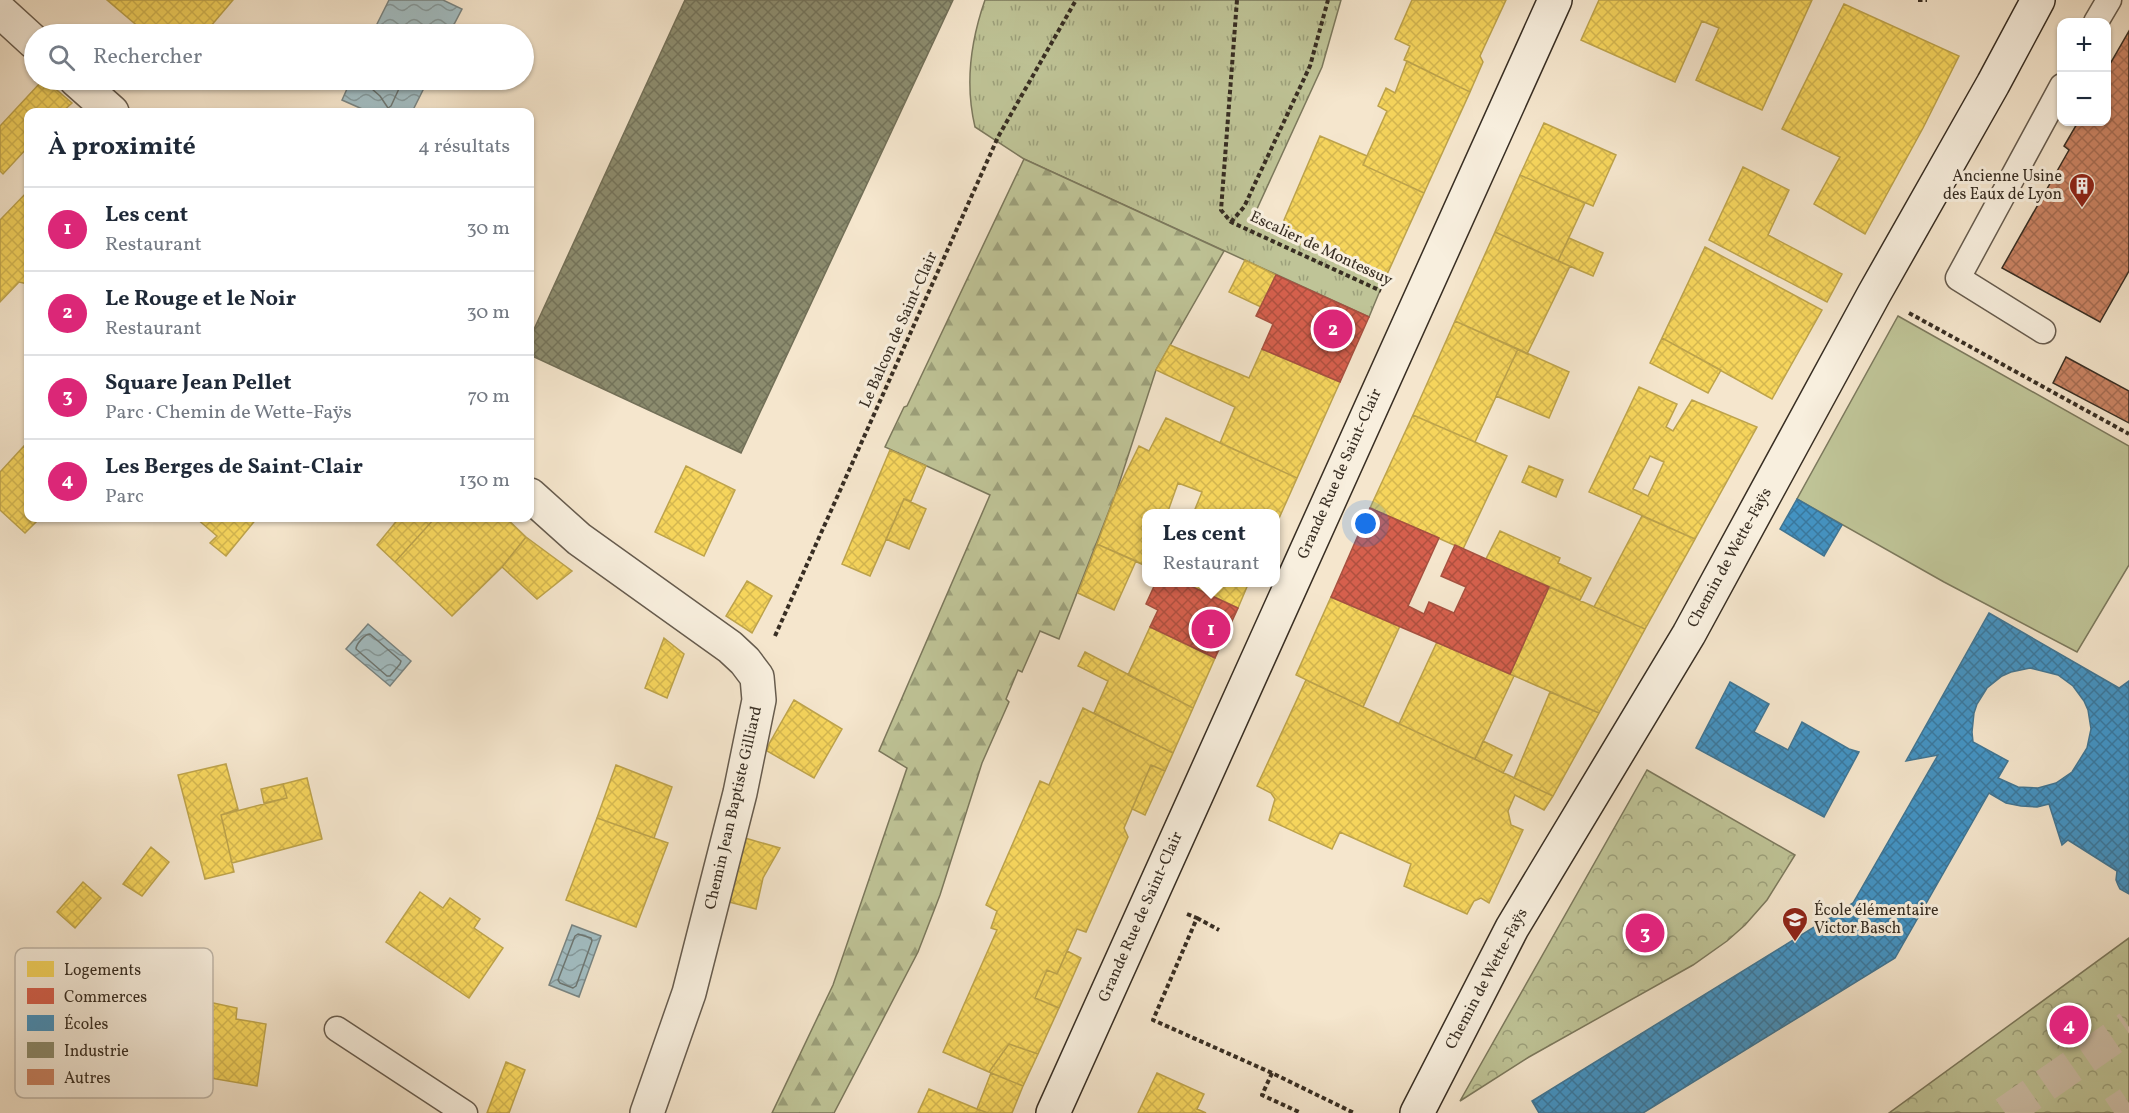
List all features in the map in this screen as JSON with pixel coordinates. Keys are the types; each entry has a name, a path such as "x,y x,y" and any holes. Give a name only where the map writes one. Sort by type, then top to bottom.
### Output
{"main road":[{"name":"Grande Rue de Saint-Clair","path":"1053,1113 1554,0"},
{"name":"Chemin de Wette-Faÿs","path":"1417,1113 1512,928 1689,634 1874,294 2038,0"},
{"path":"0,11 24,33"},
{"path":"87,90 108,108"},
{"path":"534,499 579,539 730,647 745,660 757,677"},
{"name":"Chemin Jean Baptiste Gilliard","path":"647,1113 689,993 740,793 759,700 757,677"}],"lane":[{"path":"2099,18 2109,0"},
{"path":"2043,331 1958,278 2057,93"},
{"path":"337,1029 465,1113"}],"path":[{"name":"Le Balcon de Saint-Clair","path":"757,677 998,137 1076,0"},
{"path":"1237,0 1221,210 1233,223 1244,207 1310,66 1328,0"},
{"path":"1918,0 1927,0"},
{"name":"Escalier de Montessuy","path":"1233,223 1385,292"},
{"path":"1874,294 2129,434"},
{"path":"1150,897 1219,930"},
{"path":"1197,918 1153,1020 1272,1073 1354,1113"},
{"path":"1272,1073 1262,1095 1301,1113"}],"green space":[{"path":"985,0 1341,0 1322,67 1251,222 1384,281 1369,317 1024,159 975,127 970,95 971,63 976,31"},
{"path":"1024,159 1224,251 1156,370 1116,493 1059,639 1040,631 1022,672 1018,670 1006,699 1009,702 982,763 940,895 918,952 834,1113 772,1113 833,985 907,768 879,751 990,495 885,447 904,407 907,406"},
{"path":"1898,316 2129,446 2129,565 2077,652 1944,582 1797,499"},
{"path":"1647,770 1795,855 1767,900 1727,941 1693,965 1529,1057 1460,1101"},
{"path":"2129,938 2129,1113 1889,1113"}],"water":[{"path":"389,0 443,0 462,9 454,24 377,24"},
{"path":"346,90 423,90 414,108 360,108 342,100"},
{"path":"368,624 411,661 390,686 346,649"},
{"path":"572,925 601,936 579,997 549,985"}],"building: Logements":[{"path":"107,0 233,0 213,24 135,24"},
{"path":"1412,0 1506,0 1480,56 1483,62 1470,92 1404,60 1410,46 1395,39"},
{"path":"1599,0 1812,0 1762,110 1696,80 1719,28 1702,21 1675,82 1581,40"},
{"path":"1844,4 1959,56 1865,234 1814,204 1840,157 1782,129"},
{"path":"1407,61 1470,92 1424,193 1363,165 1387,111 1378,106 1386,88 1395,93"},
{"path":"33,90 57,90 72,103 66,108 24,108 24,151 3,174 0,171 0,126"},
{"path":"1544,123 1616,155 1593,206 1520,175"},
{"path":"1320,136 1367,156 1363,165 1424,193 1384,281 1278,234"},
{"path":"1743,167 1789,190 1768,235 1842,274 1827,302 1709,240"},
{"path":"1520,175 1585,203 1558,261 1495,232"},
{"path":"24,195 24,283 19,282 0,302 0,220"},
{"path":"1495,232 1570,266 1527,354 1455,321"},
{"path":"1569,238 1603,253 1593,276 1558,261"},
{"path":"1705,247 1822,310 1772,399 1662,338"},
{"path":"1245,260 1276,275 1261,307 1229,292"},
{"path":"1455,321 1518,349 1475,442 1413,415"},
{"path":"1662,338 1721,370 1708,393 1650,363"},
{"path":"1170,345 1249,378 1262,349 1340,382 1297,478 1220,443 1235,407 1156,370"},
{"path":"1518,349 1569,372 1549,418 1496,396"},
{"path":"1639,387 1677,404 1666,427 1673,431 1692,400 1757,427 1695,539 1589,492","holes":["1650,456 1664,462 1648,496 1633,489"]},
{"path":"1413,415 1507,456 1463,549 1370,508"},
{"path":"1166,418 1297,478 1280,516 1280,509 1195,509 1202,492 1178,483 1169,509 1142,509 1142,564 1097,544 1116,493 1139,446 1149,451"},
{"path":"24,446 24,522 36,522 25,533 0,510 0,472"},
{"path":"890,450 926,466 911,501 904,499 870,576 842,564"},
{"path":"686,466 735,490 704,556 655,532"},
{"path":"1529,466 1563,480 1556,497 1522,482"},
{"path":"904,499 926,509 909,549 886,539"},
{"path":"1642,516 1695,539 1645,629 1594,607"},
{"path":"201,522 254,522 226,556 210,543 217,536"},
{"path":"396,522 431,522 395,562 377,545"},
{"path":"431,522 510,522 526,537 502,567 452,616 395,562"},
{"path":"1500,531 1560,558 1558,563 1591,578 1580,600 1486,559"},
{"path":"526,537 572,571 537,599 502,567"},
{"path":"1097,544 1136,561 1114,610 1078,593"},
{"path":"747,581 772,596 752,633 726,616"},
{"path":"1193,587 1247,587 1238,608"},
{"path":"1549,587 1645,629 1599,713 1510,674"},
{"path":"1331,597 1400,626 1363,707 1296,675"},
{"path":"1150,627 1215,658 1193,708 1128,675"},
{"path":"664,638 684,654 667,698 645,688"},
{"path":"1437,642 1514,676 1475,759 1399,724"},
{"path":"1085,652 1193,708 1173,753 1094,713 1108,681 1078,666"},
{"path":"1306,680 1553,796 1544,810 1515,795 1508,811 1511,825 1523,830 1489,903 1481,898 1474,901 1467,914 1404,886 1411,864 1340,832 1332,849 1269,820 1275,799 1271,793 1257,786"},
{"path":"1550,692 1599,713 1553,796 1514,778"},
{"path":"794,700 842,729 814,778 767,751"},
{"path":"1083,708 1173,753 1165,771 1151,765 1124,828 1128,837 1086,932 1077,929 1057,974 1047,970 1035,998 1059,1008 1038,1054 1009,1044 989,1072 943,1052 997,930 991,928 997,911 986,905 1040,781 1049,785"},
{"path":"1483,741 1512,755 1503,773 1475,759"},
{"path":"226,764 238,809 221,815 234,872 205,879 178,775"},
{"path":"616,765 672,787 654,838 597,818"},
{"path":"1151,765 1165,771 1145,815 1132,809"},
{"path":"307,778 322,839 232,863 221,815 287,798 283,784"},
{"path":"283,784 287,798 264,803 261,789"},
{"path":"597,818 668,843 636,927 566,900"},
{"path":"745,838 780,848 763,878 756,909 729,902"},
{"path":"151,847 169,862 142,896 123,884"},
{"path":"83,882 101,898 75,928 57,912"},
{"path":"420,892 443,908 450,898 480,919 474,928 503,948 469,998 386,942"},
{"path":"1067,951 1081,958 1059,1008 1035,998 1047,970 1057,974"},
{"path":"213,1003 237,1008 236,1019 266,1024 257,1086 213,1079"},
{"path":"1009,1044 1038,1054 1023,1086 989,1072"},
{"path":"506,1062 525,1070 509,1113 487,1113"},
{"path":"991,1073 1023,1086 1012,1113 988,1113 977,1109"},
{"path":"1157,1073 1204,1094 1197,1109 1206,1113 1138,1113"},
{"path":"929,1089 977,1109 988,1113 918,1113"}],"building: Commerces":[{"path":"1276,275 1369,317 1340,382 1262,349 1273,324 1256,316"},
{"path":"1370,508 1439,538 1408,606 1424,614 1429,602 1454,613 1466,587 1441,576 1455,545 1549,587 1510,674 1331,597"},
{"path":"1154,587 1193,587 1238,608 1215,658 1150,627 1158,610 1146,604"}],"building: Écoles":[{"path":"1797,499 1842,525 1824,556 1780,529"},
{"path":"1989,613 2119,688 2129,681 2129,894 2120,889 2116,880 2117,871 2068,840 2062,845 2049,804 2037,807 2021,806 2006,803 1989,793 1895,958 1643,1113 1539,1113 1532,1101 1853,903 1938,755 1906,761","holes":["2030,668 2058,675 2073,686 2088,710 2091,729 2087,748 2072,772 2056,783 2038,788 2018,787 1998,778 2008,761 1973,742 1972,732 1977,704 1987,688 2011,672"]},
{"path":"1730,682 1769,704 1754,732 1788,750 1802,722 1849,749 1859,752 1824,817 1696,748"}],"building: Industrie":[{"path":"685,0 953,0 741,453 534,357 534,329"}],"building: Autres":[{"name":"Ancienne Usine des Eaux de Lyon","path":"2129,31 2129,271 2100,322 2002,268 2069,150 2064,146 2076,126 2111,126 2111,62"},
{"path":"2066,357 2129,391 2129,423 2053,383"}],"tunnel":[{"path":"2005,1113 2129,1027"},
{"path":"2114,1113 2129,1103"}],"place":[{"name":"Ancienne Usine des Eaux de Lyon","path":"2082,209"},
{"name":"Le Rouge et le Noir","path":"1333,329"},
{"name":"Les cent","path":"1211,629"},
{"name":"Square Jean Pellet","path":"1645,933"},
{"name":"École élémentaire Victor Basch","path":"1795,943"},
{"name":"Les Berges de Saint-Clair","path":"2069,1025"}]}
